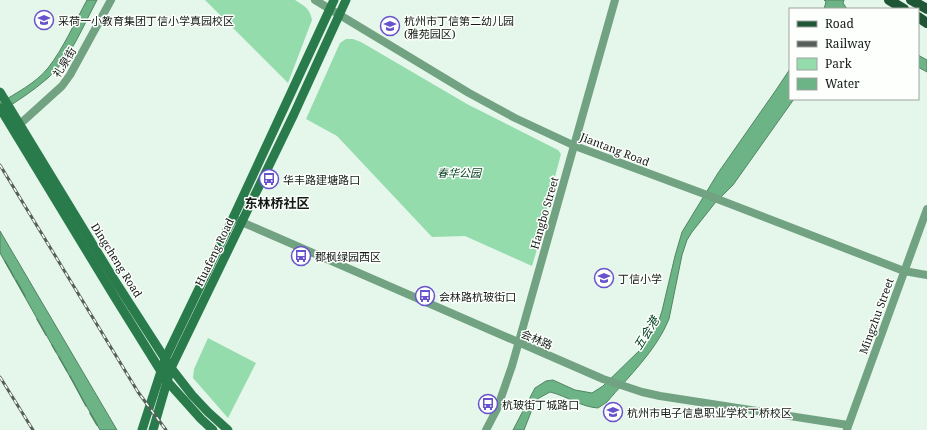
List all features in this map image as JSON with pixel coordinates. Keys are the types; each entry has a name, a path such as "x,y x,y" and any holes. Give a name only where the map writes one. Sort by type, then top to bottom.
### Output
{"main road":[{"name":"Huafeng Road","path":"153,430 171,368 334,0"},
{"name":"Huafeng Road","path":"142,430 165,358 294,114 346,0"},
{"path":"889,0 902,8"},
{"path":"911,0 927,9"},
{"name":"Dingcheng Road","path":"1,93 5,111 114,296 167,382 213,430"},
{"name":"Dingcheng Road","path":"5,111 20,124 115,281 171,368 208,412 228,430"}],"street":[{"name":"礼泉街","path":"20,124 62,86 70,75 111,0"},
{"name":"Jiantang Road","path":"314,0 469,93 515,118 575,146 904,271 927,275"},
{"name":"Hangbo Street","path":"486,430 497,409 519,343 615,0"},
{"name":"Mingzhu Street","path":"847,428 927,209"},
{"name":"会林路","path":"237,220 603,379 642,392 847,428"}],"green space":[{"path":"205,0 295,0 306,8 310,13 312,20 288,83"},
{"name":"春华公园","path":"346,39 353,39 361,42 467,104 558,150 561,154 548,203 545,223 532,266 465,236 432,237 337,136 306,119 340,43"},
{"path":"208,338 256,363 228,418 193,378 194,369"}],"water":[{"path":"87,0 97,0 76,41 63,61 42,83 0,112 0,103 32,83 48,68 64,44"},
{"path":"824,0 844,0 843,3 846,8 824,8 826,2"},
{"path":"919,56 927,60 927,72 919,68"},
{"path":"789,70 789,100 793,100 733,185 715,203 687,240 682,255 669,319 657,342 633,373 607,402 598,408 580,404 550,392 539,398 533,407 524,430 513,430 535,388 546,381 553,380 575,390 592,393 603,386 643,347 658,323 682,232 718,173"},
{"path":"0,231 117,430 100,430 0,253"}],"waterway":[{"path":"5,261 14,277"},
{"path":"16,280 25,296"},
{"path":"37,319 46,335"},
{"path":"52,345 56,352"},
{"path":"59,357 67,371"},
{"path":"70,376 86,406"},
{"path":"90,413 97,425"}],"railway":[{"path":"0,165 138,392 166,430"},
{"path":"0,377 33,430"}],"place":[{"name":"采荷一小教育集团丁信小学真园校区","path":"44,20"},
{"name":"杭州市丁信第二幼儿园 (雅苑园区)","path":"390,26"},
{"name":"华丰路建塘路口","path":"269,179"},
{"name":"郡枫绿园西区","path":"301,256"},
{"name":"丁信小学","path":"604,278"},
{"name":"会林路杭玻街口","path":"425,296"},
{"name":"杭玻街丁城路口","path":"488,404"},
{"name":"杭州市电子信息职业学校丁桥校区","path":"613,412"}],"district":[{"name":"东林桥社区","path":"277,203"}],"water label":[{"name":"五会港","path":"646,333"}]}
